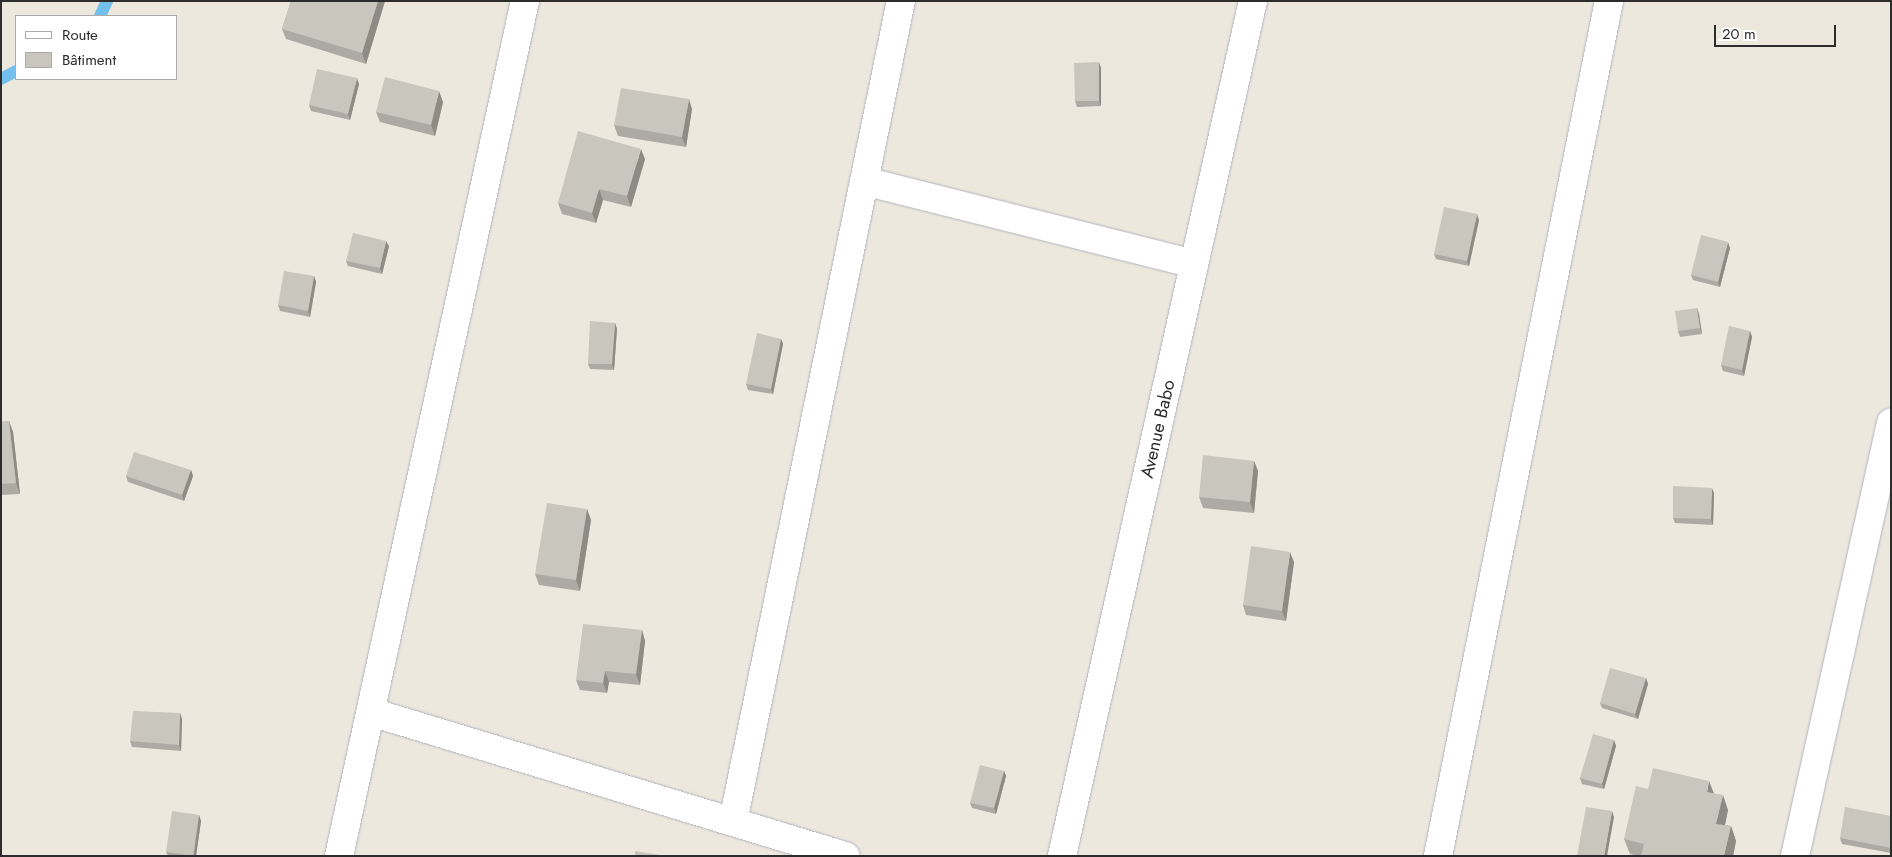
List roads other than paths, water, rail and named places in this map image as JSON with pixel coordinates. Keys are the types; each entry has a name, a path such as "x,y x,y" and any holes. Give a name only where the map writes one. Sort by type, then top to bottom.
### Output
{"street":[{"path":"339,856 525,1"},
{"path":"733,822 901,1"},
{"name":"Avenue Babo","path":"1062,856 1253,1"},
{"path":"1438,856 1609,1"},
{"path":"864,181 1194,264"},
{"path":"1795,856 1891,422"},
{"path":"371,712 846,856"}],"waterway":[{"path":"100,15 107,1"},
{"path":"1,79 15,72"}]}
